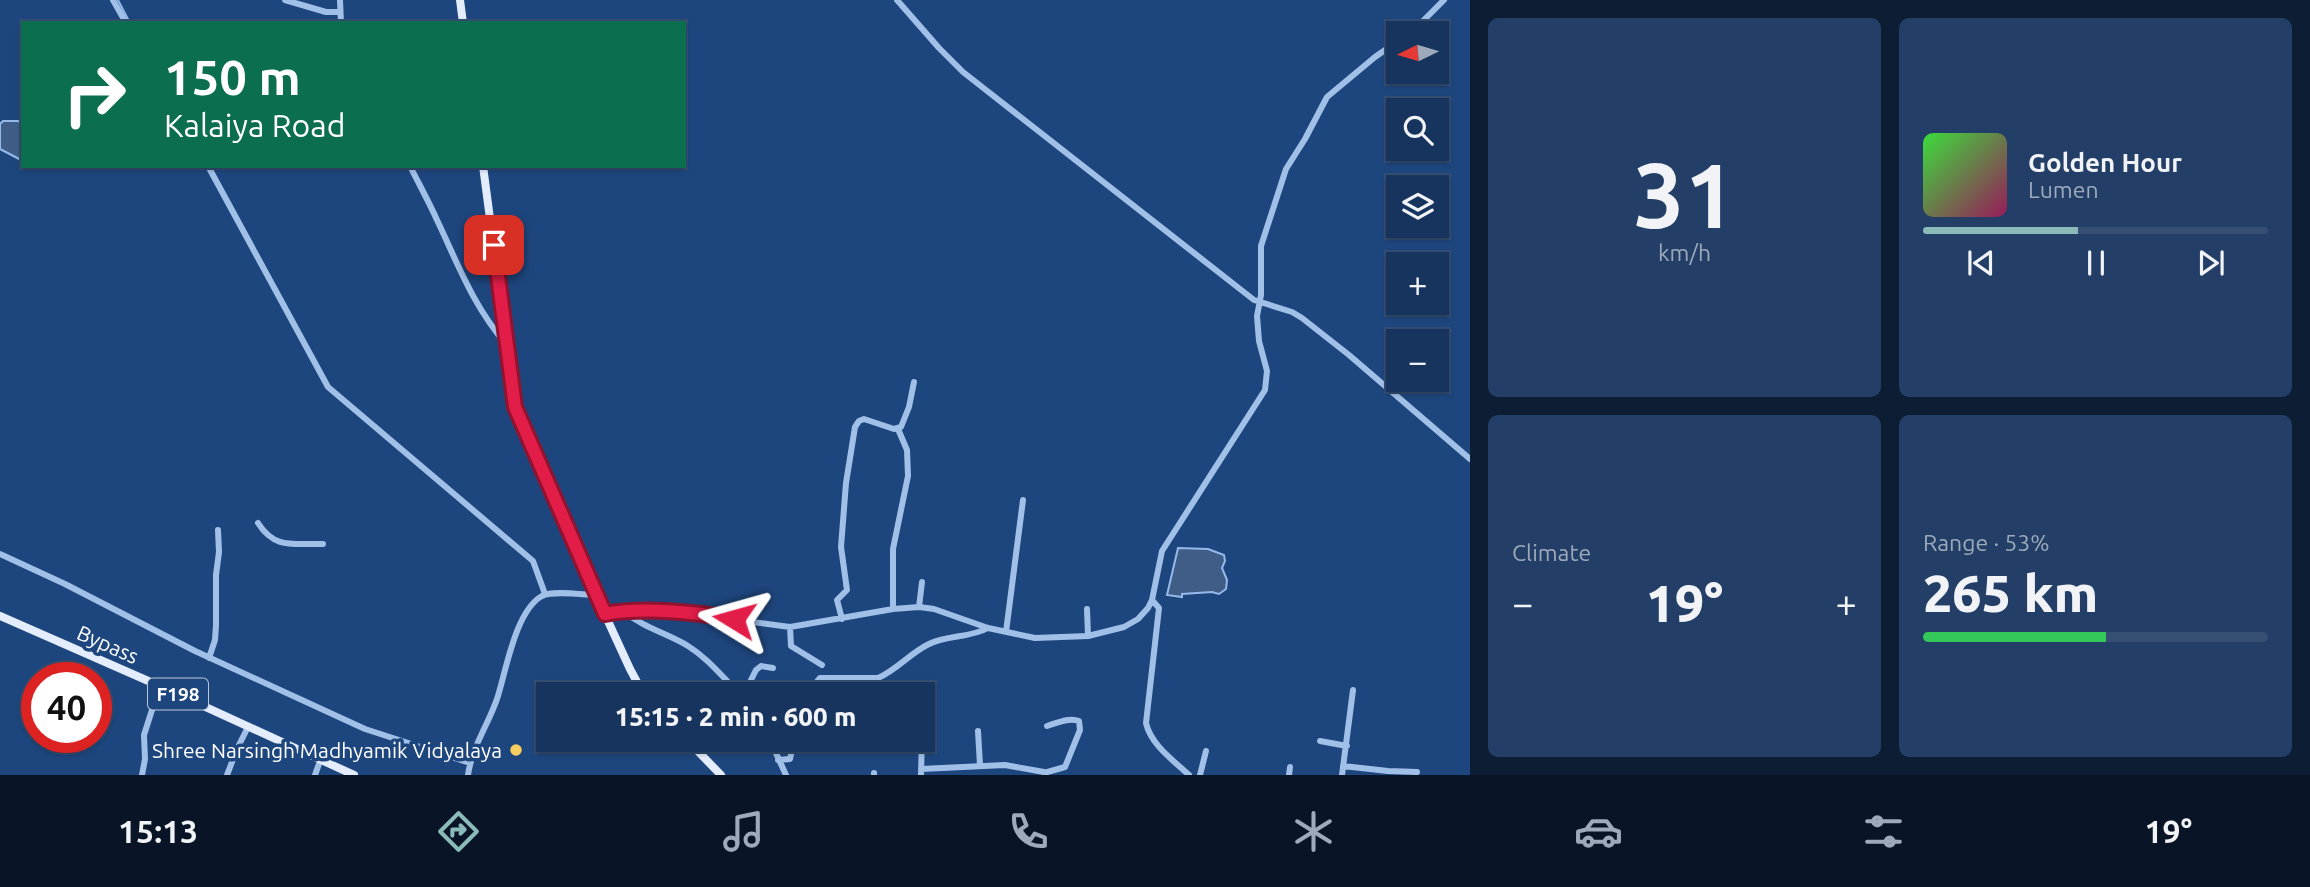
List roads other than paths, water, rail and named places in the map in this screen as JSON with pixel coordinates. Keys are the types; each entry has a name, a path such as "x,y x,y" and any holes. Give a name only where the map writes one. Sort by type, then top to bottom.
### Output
{"main road":[{"path":"460,0 463,21"},
{"path":"483,168 515,407 596,595 637,682"},
{"name":"Bypass","path":"0,616 354,775"},
{"path":"699,752 721,775"}],"street":[{"path":"113,0 125,21"},
{"path":"285,0 326,12 340,12"},
{"path":"340,0 341,21"},
{"path":"897,0 963,72 1243,291 1259,302 1292,312 1302,318 1470,459"},
{"path":"1423,21 1444,0"},
{"path":"605,614 624,611 711,615 790,627 919,607 934,609 988,628 1035,638 1088,636 1124,627 1138,619 1152,600 1162,551 1265,390 1267,371 1259,341 1257,316 1262,282 1261,246 1286,169 1327,97 1386,49"},
{"path":"209,168 328,387 533,561 545,594"},
{"path":"412,168 465,284 507,345"},
{"path":"898,429 909,407 914,383"},
{"path":"842,619 837,600 847,590 841,547 846,483 855,427 864,419 898,429"},
{"path":"893,609 893,549 908,476 907,450 898,429"},
{"path":"1006,632 1023,500"},
{"path":"258,523 265,534 276,542 323,544"},
{"path":"209,658 215,640 218,530"},
{"path":"0,554 209,658 365,729 470,763"},
{"path":"919,607 922,582"},
{"path":"468,775 470,763 496,700 512,642 535,601 545,594 596,595"},
{"path":"1152,600 1159,608 1146,723 1148,733 1189,775"},
{"path":"1087,609 1088,636"},
{"path":"624,611 642,625 686,645 704,657 728,682"},
{"path":"790,627 790,646 821,666"},
{"path":"817,682 820,678 868,679 885,675 911,653 931,643 982,632 988,628"},
{"path":"750,682 761,666 772,668"},
{"path":"142,775 145,759 144,735 162,687"},
{"path":"1342,775 1353,690"},
{"path":"1047,726 1073,719 1079,721 1080,730 1063,775"},
{"path":"228,775 248,727"},
{"path":"978,731 980,765"},
{"path":"1320,741 1347,746"},
{"path":"1200,775 1206,751"},
{"path":"775,752 786,775"},
{"path":"778,760 790,759 791,752"},
{"path":"922,752 921,772 1005,765 1044,773 1065,767"},
{"path":"315,775 320,761"},
{"path":"1289,775 1290,766"},
{"path":"1343,766 1417,772"}],"water":[{"path":"3,121 21,122 21,160 0,149 0,124"},
{"path":"1178,548 1208,549 1224,555 1222,568 1227,580 1226,589 1219,594 1182,594 1182,597 1167,595"}],"waterway":[{"path":"118,0 129,21"}],"place":[{"name":"Shree Narsingh Madhyamik Vidyalaya","path":"516,750"}]}
